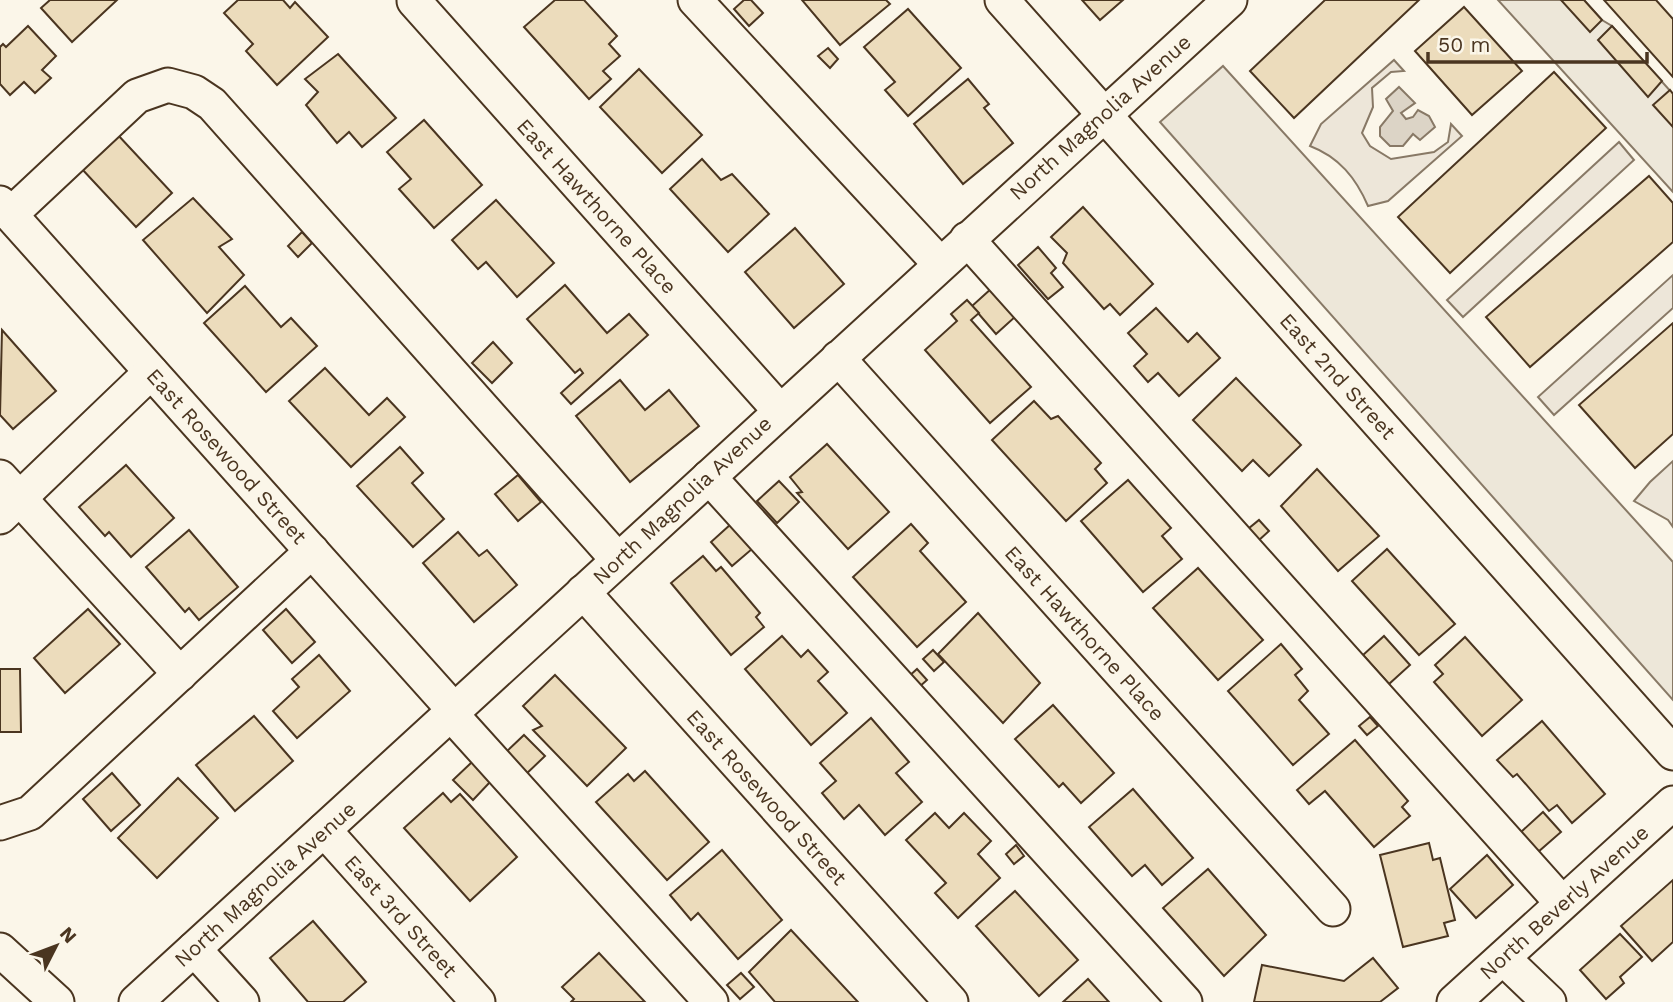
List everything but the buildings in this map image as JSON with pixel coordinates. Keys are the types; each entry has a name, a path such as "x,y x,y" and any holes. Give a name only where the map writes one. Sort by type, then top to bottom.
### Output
{"street":[{"path":"695,0 940,264"},
{"name":"East 2nd Street","path":"1002,0 1673,753"},
{"name":"North Magnolia Avenue","path":"136,1002 1230,0"},
{"name":"East Hawthorne Place","path":"414,1 780,411"},
{"path":"5,208 137,96 168,85 194,92 212,104 618,560"},
{"name":"East Rosewood Street","path":"5,208 711,1002"},
{"path":"967,239 1562,903"},
{"name":"East Hawthorne Place","path":"838,358 1333,909"},
{"path":"151,372 7,498 180,674"},
{"path":"709,477 1185,1002"},
{"path":"0,823 30,813 312,551"},
{"name":"East Rosewood Street","path":"583,592 951,1002"},
{"name":"North Beverly Avenue","path":"1454,1002 1673,803"},
{"name":"East 3rd Street","path":"324,830 478,1002"},
{"path":"194,949 242,1002"},
{"path":"0,950 57,1002"},
{"path":"1503,958 1549,1002"}],"shaded area":[{"path":"1498,0 1584,0 1602,20 1612,26 1673,94 1673,192"},
{"path":"1394,60 1404,71 1391,72 1372,88 1373,107 1362,133 1370,146 1391,159 1434,152 1448,142 1451,124 1462,136 1388,201 1368,206 1358,186 1338,162 1310,146 1321,124"},
{"path":"1223,66 1673,562 1673,700 1160,122"},
{"path":"1399,87 1415,103 1401,113 1406,119 1413,117 1418,110 1429,116 1435,127 1420,140 1413,134 1403,146 1390,146 1380,136 1380,127 1393,111 1386,99"},
{"path":"1619,142 1634,160 1463,317 1447,300"},
{"path":"1673,275 1673,308 1554,415 1538,397"},
{"path":"1673,461 1673,527 1668,520 1634,501"}]}
